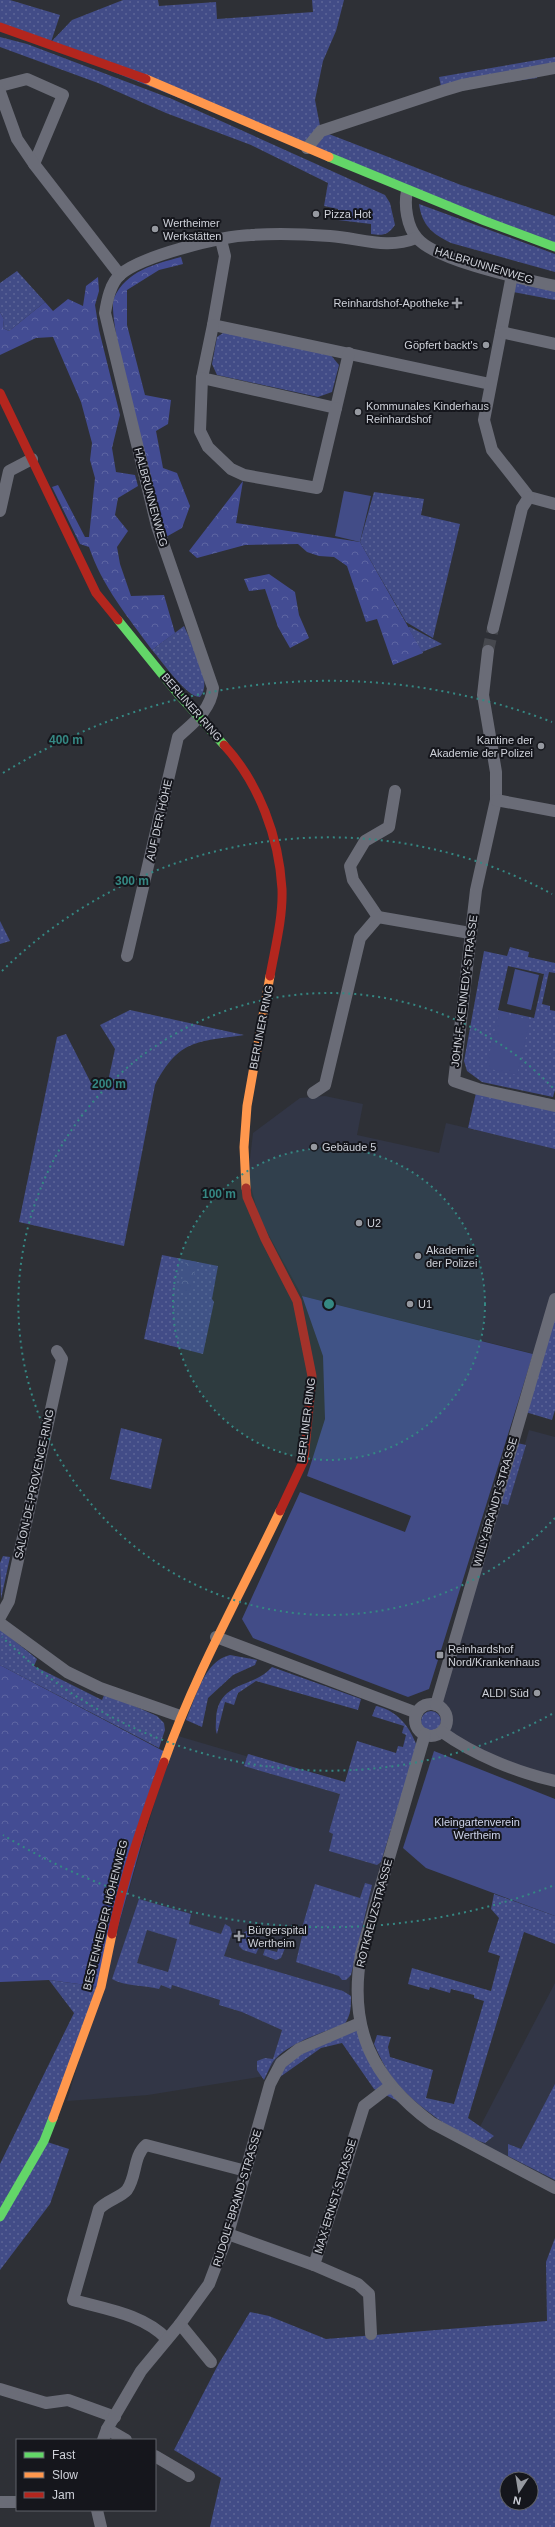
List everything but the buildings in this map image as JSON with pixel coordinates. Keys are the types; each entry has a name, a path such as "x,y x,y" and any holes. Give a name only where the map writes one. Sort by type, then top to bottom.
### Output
{"street":[{"path":"0,27 110,64 407,191 555,247"},
{"path":"306,148 321,131 442,91 462,85 555,68"},
{"path":"0,86 26,79 63,95 34,164"},
{"path":"0,92 17,139 34,164 120,275"},
{"path":"407,191 408,217 416,238"},
{"name":"HALBRUNNENWEG","path":"200,716 212,698 213,688 157,526 105,313 110,292 120,275 141,262 166,254 221,240 250,235 329,236 391,245 416,238 427,247 451,257 555,286"},
{"path":"221,240 225,256 202,378 200,431 208,447 231,469 244,475 317,488 349,353"},
{"path":"512,275 484,420 491,446 498,460 529,497 555,504"},
{"path":"213,325 490,384"},
{"path":"501,332 555,344"},
{"path":"202,378 336,408"},
{"name":"BERLINER RING","path":"0,393 96,593 178,694 200,716 231,752 249,778 270,821 278,853 282,890 279,927 247,1106 244,1147 247,1197 265,1239 297,1300 312,1376 304,1460 262,1549 216,1637"},
{"path":"0,511 9,471 32,459"},
{"path":"493,628 522,508 529,497"},
{"name":"JOHN-F.-KENNEDY-STRASSE","path":"488,651 483,695 496,772 496,800 476,890 454,1081 498,1094 555,1106"},
{"name":"AUF DER HÖHE","path":"127,956 178,737 200,716"},
{"path":"395,791 389,827 365,841 350,866 353,880 378,917 470,933"},
{"path":"496,800 555,811"},
{"path":"313,1093 325,1085 360,938 378,917"},
{"name":"WILLY-BRANDT-STRASSE","path":"436,1705 555,1299"},
{"name":"SALON-DE-PROVENCE-RING","path":"0,1617 9,1600 62,1359 57,1351"},
{"path":"0,1623 67,1672 100,1688 180,1716"},
{"path":"216,1637 417,1713"},
{"name":"BESTENHEIDER HÖHENWEG","path":"0,2217 44,2141 101,1987 121,1891 136,1840 180,1716 216,1637"},
{"path":"425,1705 436,1705 444,1710 447,1718 442,1732 432,1736 425,1734 417,1726 417,1713 425,1705"},
{"path":"442,1732 465,1748 538,1777 555,1781"},
{"name":"ROTKREUZSTRASSE","path":"425,1734 361,1954 357,1985 360,2023 371,2055 390,2086 413,2109 432,2123 555,2188"},
{"name":"RUDOLF-BRAND-STRASSE","path":"105,2434 141,2371 180,2324 209,2284 228,2234 270,2084 281,2063 299,2049 360,2023"},
{"name":"MAX-ERNST-STRASSE","path":"371,2334 369,2294 358,2284 314,2265 364,2106 390,2086"},
{"path":"166,2339 157,2328 142,2320 73,2300 99,2209 104,2203 126,2192 130,2184 140,2150 146,2144 246,2171"},
{"path":"228,2234 314,2265"},
{"path":"180,2324 211,2362"},
{"path":"0,2389 46,2403 68,2400 115,2417"},
{"path":"105,2434 122,2439"},
{"path":"156,2457 190,2476"},
{"path":"0,2502 16,2502"},
{"path":"97,2511 101,2527"}],"shaded area":[{"name":"Akademie der Polizei","path":"325,1096 363,1104 357,1135 439,1153 446,1123 555,1149 555,1297 539,1355 302,1296 259,1217 248,1176 253,1133 300,1098"},
{"path":"529,1430 555,1437 555,1781 465,1748 444,1729 447,1718 440,1707 495,1502 508,1505"},
{"name":"Bürgerspital Wertheim","path":"178,1736 398,1801 350,1974 349,2015 332,2029 283,2050 265,2076 148,2095 67,2101 163,1774"},
{"path":"555,1983 555,2188 471,2144"}],"green space":[{"path":"0,0 10,0 60,15 51,42 72,20 123,0 158,0 159,6 216,2 217,19 313,12 312,0 344,0 336,31 323,61 315,100 321,131 461,185 555,216 555,247 0,27"},
{"path":"0,37 27,44 172,99 385,195 390,203 395,225 385,234 375,235 371,234 371,224 338,220 338,209 324,206 328,183 251,145 166,113 98,83 0,47"},
{"path":"555,57 555,68 537,71 537,78 442,91 439,77"},
{"path":"419,204 555,254 555,272 451,243 438,236 429,228 420,211"},
{"path":"181,257 183,264 159,270 127,290 127,325 145,395 171,400 168,424 156,431 163,468 177,473 190,506 182,528 166,537 133,413 117,340 113,313 114,298 126,281 142,270"},
{"path":"17,271 45,302 9,331 3,328 4,319 0,312 0,283"},
{"path":"512,275 555,286 555,300 508,291"},
{"path":"98,277 99,291 95,305 99,330 120,415 112,448 116,472 135,475 138,486 118,498 115,515 128,531 117,547 120,564 131,596 164,595 175,633 152,650 108,588 94,561 89,547 80,544 52,487 58,485 85,537 89,537 95,478 90,460 92,443 81,402 53,337 36,338 0,355 0,312 4,319 3,328 9,331 45,302 53,311 68,299 83,306 86,286"},
{"path":"226,331 329,353 339,365 332,392 318,397 217,375 212,364 217,337"},
{"path":"243,481 236,523 360,542 423,653 393,665 377,619 366,622 347,566 334,557 319,556 307,552 298,544 245,545 197,558 189,551"},
{"path":"344,491 371,496 360,542 335,536"},
{"path":"374,492 424,499 421,515 460,524 433,638 406,622 360,542"},
{"path":"269,574 295,592 299,615 309,638 290,648 278,627 265,589 249,591 244,579"},
{"path":"184,626 196,652 203,673 204,691 200,697 195,696 181,685 152,650"},
{"path":"408,627 410,627 442,644 422,652"},
{"path":"0,921 10,941 0,944"},
{"path":"510,947 529,952 528,957 555,963 555,973 549,972 542,1004 550,1006 550,1010 555,1011 555,1090 553,1097 482,1082 467,1071 464,1061 484,951 507,956","holes":["508,966 544,974 534,1018 498,1010"]},
{"path":"515,969 539,975 531,1010 507,1004"},
{"path":"130,1010 244,1035 214,1039 191,1045 172,1059 155,1085 124,1246 19,1222 57,1037 66,1034 91,1083 107,1086 115,1049 100,1025"},
{"path":"499,1012 530,1020 517,1075 486,1068"},
{"path":"476,1093 555,1111 555,1149 468,1128"},
{"path":"162,1255 218,1266 212,1299 214,1302 203,1354 144,1339"},
{"path":"186,1260 197,1262 190,1293 180,1290"},
{"path":"302,1296 533,1354 429,1689 408,1697 253,1638 242,1619 300,1492 405,1532 411,1516 307,1476 325,1419 323,1356"},
{"path":"555,1302 555,1410 552,1420 522,1411"},
{"path":"121,1428 162,1439 151,1489 110,1479"},
{"path":"513,1442 526,1445 508,1505 495,1502"},
{"path":"3,1556 10,1557 1,1599 0,1563"},
{"path":"0,1629 37,1659 34,1666 102,1700 105,1693 157,1716 164,1723 165,1730 159,1748 0,1665"},
{"path":"230,1655 257,1660 255,1665 233,1675 208,1698 202,1727 186,1720 197,1691 207,1672 214,1664"},
{"path":"0,1665 167,1753 101,1987 49,1980 0,1982"},
{"path":"272,1667 361,1699 358,1710 256,1681 238,1693 234,1705 225,1702 217,1734 216,1719 218,1706 223,1698 230,1691 256,1679"},
{"path":"376,1706 384,1708 402,1720 417,1746 381,1862 377,1865 329,1851 333,1834 329,1832 340,1794 244,1766 248,1754 345,1782 357,1741 396,1753 398,1746 403,1747 406,1735 402,1733 404,1726 372,1716"},
{"path":"431,1711 438,1714 441,1721 438,1728 431,1731 424,1728 421,1721 424,1714"},
{"name":"Kleingartenverein Wertheim","path":"434,1751 555,1799 555,1916 426,1868 403,1848"},
{"path":"365,1883 372,1885 351,1975 346,1980 342,1980 339,1976 296,1962 303,1932 301,1931 315,1884 360,1898"},
{"path":"494,1894 555,1916 555,1944 524,1932 468,2118 494,2136 485,2143 473,2139 449,2126 414,2100 404,2091 389,2073 374,2044 377,2035 391,2037 388,2047 390,2057 433,2070 426,2098 454,2104 484,2001 474,1998 474,1995 451,1989 450,1993 430,1987 429,1990 408,1984 412,1968 491,1991 500,1956 488,1952 499,1918 491,1909"},
{"path":"139,1899 191,1914 189,1924 221,1934 225,1924 230,1927 232,1933 224,1956 343,1991 351,1996 351,2008 344,2025 305,2040 278,2056 272,2063 264,2080 257,2070 257,2061 265,2058 273,2059 282,2030 242,2012 219,2005 220,2000 172,1985 171,1989 161,1985 159,1989 122,1983 112,1979","holes":["147,1930 177,1939 168,1972 137,1963"]},
{"path":"246,1931 251,1931 249,1939 257,1941 256,1945 259,1947 256,1954 243,1950 239,1946 240,1936"},
{"path":"281,1941 285,1948 281,1958 276,1960 263,1955 265,1949 277,1952"},
{"path":"49,1980 101,1987 44,2141 69,2149 50,2204 0,2270 0,2164 74,2013"},
{"path":"360,2023 371,2055 413,2109 374,2089 342,2043 321,2048 270,2084 281,2063"},
{"path":"555,2084 555,2180 508,2156 508,2144 521,2149"},
{"path":"555,2238 555,2527 210,2527 221,2478 174,2450 218,2365 250,2312 269,2316 326,2339 547,2321 546,2262"}],"tunnel":[{"path":"488,651 493,628"}],"traffic: fast":[{"path":"329,157 485,221 555,247"},
{"path":"118,620 178,694 224,745"},
{"path":"0,2217 44,2141 53,2118"}],"traffic: slow":[{"path":"146,79 329,157"},
{"path":"246,1188 244,1147 247,1106 270,976"},
{"path":"164,1762 176,1729 204,1666 280,1511"},
{"path":"53,2118 101,1987 112,1934"}],"traffic: jam":[{"path":"0,27 146,79"},
{"path":"0,393 96,593 118,620"},
{"path":"224,745 247,776 257,794 272,831 277,850 282,900 270,976"},
{"path":"246,1188 247,1197 265,1239 297,1301 312,1376 304,1460 280,1511"},
{"path":"112,1934 128,1869 164,1762"}],"place":[{"name":"Pizza Hot","path":"316,214"},
{"name":"Wertheimer Werkstätten","path":"155,229"},
{"name":"Reinhardshof-Apotheke","path":"457,303"},
{"name":"Göpfert backt's","path":"486,345"},
{"name":"Kommunales Kinderhaus Reinhardshof","path":"358,412"},
{"name":"Kantine der Akademie der Polizei","path":"541,746"},
{"name":"Gebäude 5","path":"314,1147"},
{"name":"U2","path":"359,1223"},
{"name":"Akademie der Polizei","path":"418,1256"},
{"name":"U1","path":"410,1304"},
{"name":"Reinhardshof Nord/Krankenhaus","path":"440,1655"},
{"name":"ALDI Süd","path":"537,1693"},
{"name":"Bürgerspital Wertheim","path":"239,1936"}]}
